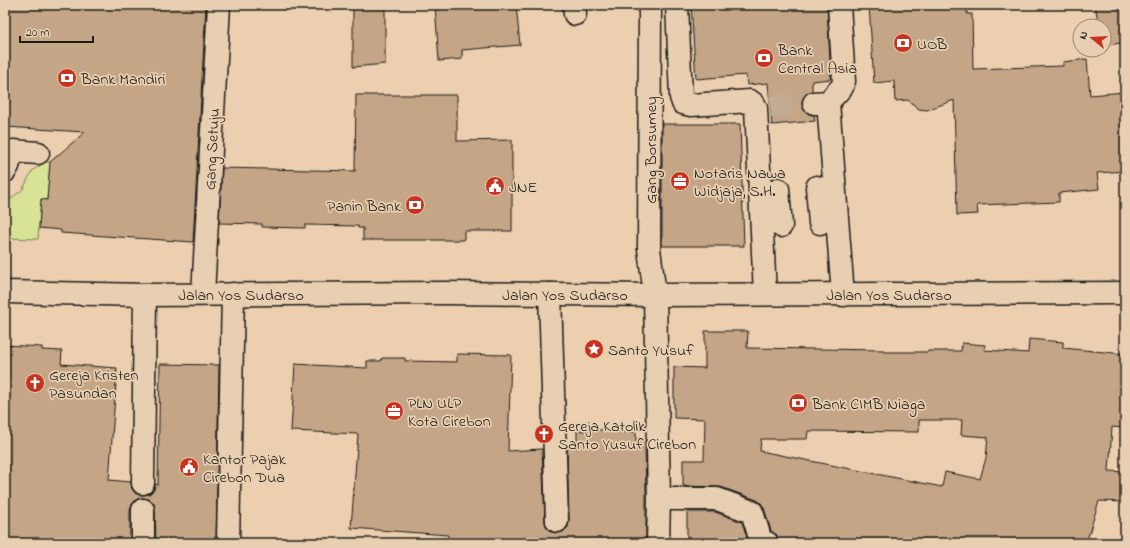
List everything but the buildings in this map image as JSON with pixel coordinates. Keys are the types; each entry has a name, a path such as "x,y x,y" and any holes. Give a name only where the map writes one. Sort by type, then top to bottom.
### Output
{"main road":[{"name":"Gang Setuju","path":"203,294 219,5"},
{"name":"Gang Borsumey","path":"650,5 650,249 655,295 659,499 658,543"},
{"path":"677,5 686,42 681,96 683,102 691,104 750,101 763,108 775,208 765,294"},
{"path":"839,5 844,81 842,87 820,103 823,204 844,295"},
{"path":"8,154 38,153"},
{"name":"Jalan Yos Sudarso","path":"5,292 145,295 844,295 1125,293"},
{"path":"228,543 233,294"},
{"path":"550,294 557,521"},
{"path":"143,483 145,295"},
{"path":"659,499 717,499 752,512 761,541 767,543"},
{"path":"143,510 143,543"}],"green space":[{"path":"45,162 50,162 47,200 41,199 38,239 5,238 5,204 23,189 32,171"}],"tunnel":[{"path":"770,107 813,103"}],"place":[{"name":"UOB","path":"903,43"},
{"name":"Bank Central Asia","path":"764,58"},
{"name":"Bank Mandiri","path":"67,78"},
{"name":"Notaris Nawa Widjaja, S.H.","path":"680,181"},
{"name":"JNE","path":"495,186"},
{"name":"Panin Bank","path":"415,205"},
{"name":"Santo Yusuf","path":"594,349"},
{"name":"Gereja Kristen Pasundan","path":"35,383"},
{"name":"Bank CIMB Niaga","path":"798,403"},
{"name":"PLN ULP Kota Cirebon","path":"394,411"},
{"name":"Gereja Katolik Santo Yusuf Cirebon","path":"544,434"},
{"name":"Kantor Pajak Cirebon Dua","path":"189,467"}]}
